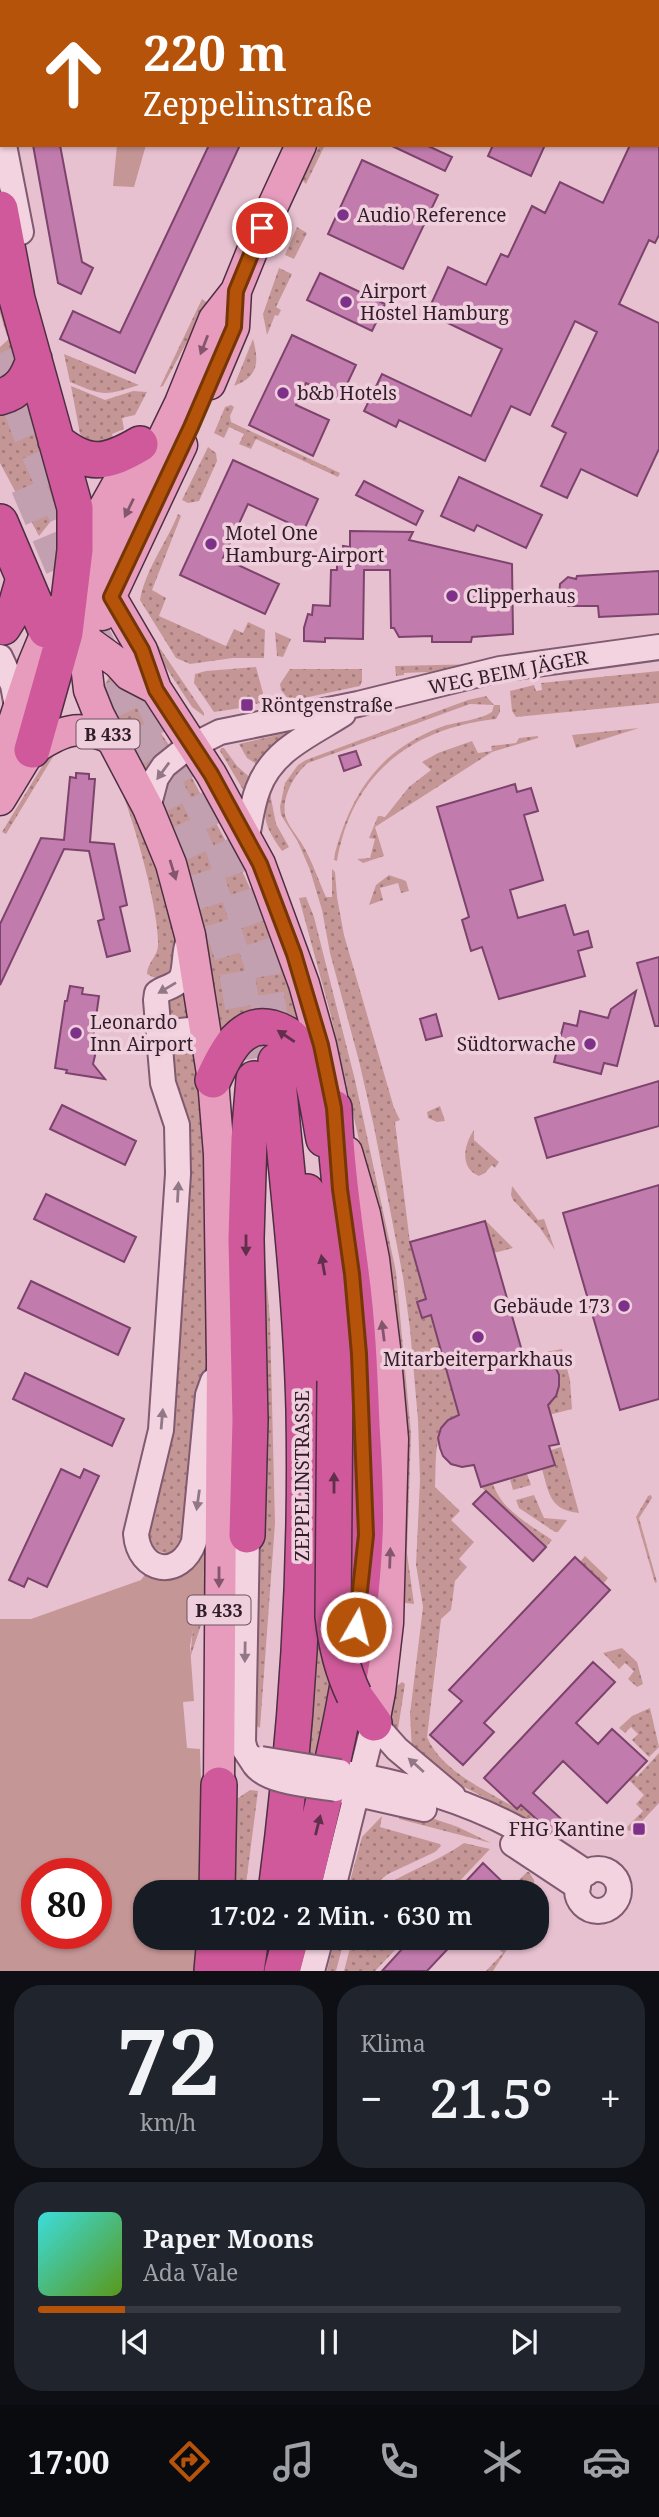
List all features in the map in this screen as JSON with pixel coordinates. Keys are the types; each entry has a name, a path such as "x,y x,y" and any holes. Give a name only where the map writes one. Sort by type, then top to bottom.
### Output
{"highway":[{"path":"0,209 22,283 34,359 75,508 75,550 71,575 73,640 32,750"},
{"path":"0,397 10,395 22,385 34,359"},
{"path":"56,441 69,452 95,459 116,458 140,444"},
{"path":"0,522 24,578 73,640"},
{"path":"1,637 16,606 24,578"},
{"path":"213,1080 228,1049 234,1041 250,1030 267,1027 290,1035 298,1045 311,1074 326,1148 340,1189"},
{"path":"261,1068 321,1251 332,1312 335,1381 335,1639 354,1695 374,1723"},
{"path":"247,1535 250,1420 246,1239 249,1139 261,1068"},
{"name":"ZEPPELINSTRASSE","path":"258,1880 270,1786 282,1611 282,1410 276,1275 264,1149 261,1068"},
{"name":"ZEPPELINSTRASSE","path":"261,1068 297,1275 304,1409 302,1610 289,1789 278,1880"},
{"path":"305,1880 341,1719 363,1580 366,1535 359,1354 352,1274 340,1189 334,1108"},
{"name":"B 433","path":"216,1880 219,1785"},
{"path":"212,1971 214,1950"},
{"path":"246,1971 249,1950"},
{"path":"267,1971 269,1950"},
{"path":"282,1971 287,1950"}],"main road":[{"name":"B 433","path":"219,1785 222,1361 219,1154 213,1080 190,935 172,864 148,808 89,691 73,640 88,606 99,570 180,403 214,319 236,291 300,147"},
{"path":"0,763 18,712 73,640 111,597 191,427 234,327 236,291"},
{"path":"71,575 87,538 146,433 180,403"},
{"path":"111,597 142,650 156,690 194,745 247,837 275,903 304,984 321,1045 334,1108 365,1214 374,1259 393,1439 388,1623 374,1723"},
{"path":"73,640 118,663 130,675 156,690"},
{"path":"0,800 32,750 63,732 77,729 97,732 111,738"}],"street":[{"path":"4,147 22,283"},
{"path":"18,712 1,637 73,640"},
{"name":"WEG BEIM JÄGER","path":"148,808 156,778 164,766 176,755 220,732 358,704 500,669 659,647"},
{"name":"WEG BEIM JÄGER","path":"247,837 257,790 271,764 291,746 358,704"},
{"path":"190,935 179,982 157,993 166,1093 177,1125 177,1217 161,1430 136,1534 137,1549 145,1560 159,1566 180,1564 189,1555 194,1542 208,1395 222,1361"},
{"path":"161,1044 170,1032 190,1030 207,1041"},
{"path":"220,1435 247,1535 243,1742 253,1760"},
{"path":"334,1880 349,1782 374,1723 397,1749 462,1803"},
{"path":"219,1785 229,1770 253,1760 349,1782 462,1803 513,1826 582,1880 547,1869 529,1854 477,1826 349,1782"},
{"path":"312,1971 318,1950"}],"shaded area":[{"path":"117,147 145,147 134,187 113,186"},
{"path":"319,147 324,147 306,184 302,180"},
{"path":"297,227 307,233 294,259 285,255"},
{"path":"0,260 25,354 0,392 0,347 11,337 10,334 7,336 0,313"},
{"path":"279,268 292,274 276,307 281,310 278,316 275,315 267,335 263,314"},
{"path":"202,299 208,303 163,386 160,387"},
{"path":"253,339 256,361 253,373 234,386"},
{"path":"64,354 139,385 104,393 81,387 70,382"},
{"path":"71,386 105,400 133,391 147,392 135,415 122,418 124,429 112,434 114,440 96,442 80,434"},
{"path":"26,393 64,505 39,536 0,463 0,408"},
{"path":"225,407 234,407 230,416 231,422 340,473 338,477 256,439 251,449 239,444 244,434 229,427 224,438 214,433"},
{"path":"208,447 216,453 217,461 199,501 188,503 182,500"},
{"path":"178,514 181,516 152,590 166,598 159,616 226,646 234,629 243,633 248,622 265,630 264,658 233,658 190,664 176,658 140,600 151,567"},
{"path":"142,622 204,716 192,707 138,625"},
{"path":"275,632 291,639 283,657 277,656"},
{"path":"479,664 452,671 404,673 396,676 395,666"},
{"path":"256,667 263,693 260,703 256,704 254,701 240,704 241,708 214,712 194,683 195,674 206,671"},
{"path":"290,669 362,669 362,681 360,686 290,701 281,690 280,684"},
{"path":"113,670 130,688 169,745 144,773 100,693"},
{"path":"659,671 659,703 516,717 512,711 510,691 534,685 536,691 542,690 541,683"},
{"path":"486,696 494,705 470,704 308,763 290,788 285,811 286,818 304,847 326,897 332,897 332,869 335,872 344,935 394,1108 400,1120 395,1122 410,1243 426,1299 417,1302 422,1317 431,1315 459,1415 444,1428 437,1445 435,1487 460,1511 451,1520 474,1542 459,1559 467,1567 455,1581 451,1610 441,1619 427,1737 443,1760 454,1770 517,1809 521,1805 559,1841 437,1773 412,1751 410,1714 423,1607 416,1565 420,1480 418,1420 403,1277 374,1127 330,953 322,910 310,870 298,842 281,815 280,807 285,783 298,765 306,760 468,700"},
{"path":"494,705 500,705 496,719 465,724 437,733 412,745 390,761 371,780 356,803 337,861 334,860 350,811 360,792 385,761 420,737 441,727 486,715 492,712"},
{"path":"639,728 576,748 572,735"},
{"path":"294,731 261,767 247,758 239,744"},
{"path":"538,736 492,752 375,827 384,856 363,863 357,859 370,858 375,839 369,838 378,816 385,817 409,787 431,770 422,762 438,753 472,741 478,753 492,751 491,746 516,743 519,738"},
{"path":"85,737 103,745 117,766 154,860 175,927 180,953 179,969 169,979 147,974 158,949 154,905 148,878 132,820 114,773 104,755 85,741"},
{"path":"59,747 6,834 2,832 49,755"},
{"path":"224,748 237,766 255,782 248,798 220,751"},
{"path":"180,770 188,772 192,778 244,875 279,954 301,1026 219,1049 164,811 170,782"},
{"path":"269,788 276,824 289,847 282,851 271,835 266,821"},
{"path":"389,875 406,881 409,891 401,893 398,883 380,888 383,900 369,905 376,885"},
{"path":"306,897 314,917 355,1080 396,1272 411,1434 407,1553 414,1604 398,1602 368,1180 331,1016 299,898"},
{"path":"182,988 196,1020 168,1021 164,1010 171,993"},
{"path":"187,1040 198,1051 202,1061 210,1344 184,1548 163,1553 147,1539 168,1432 168,1050 177,1041"},
{"path":"440,1106 445,1121 437,1122 428,1118 427,1112"},
{"path":"474,1130 474,1140 499,1162 495,1168 492,1165 479,1176 468,1167 465,1155"},
{"path":"512,1186 538,1220 544,1219 555,1250 540,1228 513,1200"},
{"path":"259,1188 270,1321 275,1523 260,1728 254,1724"},
{"path":"486,1221 513,1248 494,1253"},
{"path":"562,1349 570,1380 572,1409 541,1417 539,1409 555,1395 559,1375 535,1356 524,1356"},
{"path":"561,1447 579,1513 556,1504 544,1478 542,1469 555,1465 551,1450"},
{"path":"527,1474 531,1485 513,1490 510,1479"},
{"path":"493,1484 497,1494 510,1510 552,1540 546,1547 481,1487"},
{"path":"534,1495 544,1518 567,1520 558,1532 519,1508 516,1500"},
{"path":"651,1495 652,1498 639,1518 657,1582 655,1583 636,1517"},
{"path":"207,1534 206,1610 190,1658 194,1619 204,1571"},
{"path":"207,1534 204,1571 190,1646 194,1701 183,1702 187,1748 200,1749 202,1815 199,1880 133,1880 133,1950 196,1950 195,1971 0,1971 0,1619 31,1619 141,1580 147,1572 187,1568 198,1558"},
{"path":"585,1556 608,1578 603,1584 580,1562"},
{"path":"315,1591 339,1694 294,1880"},
{"path":"622,1648 637,1662 643,1684 637,1687 628,1679 634,1671 625,1663 619,1669 603,1653"},
{"path":"402,1682 405,1684 398,1729 395,1730 390,1723 397,1686"},
{"path":"650,1708 659,1747 649,1757 632,1740 638,1734 631,1727 625,1733 619,1728 632,1716"},
{"path":"659,1753 659,1803 633,1831 624,1830 643,1811 636,1804 644,1795 629,1780 634,1774 637,1777"},
{"path":"250,1790 258,1791 247,1880 227,1880 228,1805"},
{"path":"417,1813 458,1827 491,1843 399,1819 399,1815"},
{"path":"382,1816 380,1827 441,1846 435,1852 380,1880 350,1880 362,1837"},
{"path":"464,1843 490,1849 461,1880 395,1880 397,1879"},
{"path":"529,1872 534,1880 519,1880"},
{"path":"332,1950 342,1950 336,1971 327,1971"},
{"path":"350,1950 395,1950 375,1971 344,1971"},
{"path":"500,1950 507,1950 493,1971 486,1971 503,1953"}],"building":[{"path":"33,147 60,147 82,262 93,268 81,294 58,283"},
{"path":"208,147 239,147 135,373 60,339 73,311 120,333"},
{"path":"394,147 430,147 452,157 445,171"},
{"path":"492,147 544,147 531,176 488,156"},
{"path":"629,147 659,147 659,235 655,243 649,240 619,304 659,323 659,449 637,496 581,469 567,498 541,486 566,433 552,426 597,332 575,321 530,415 511,406 485,461 399,420 396,427 364,411 382,374 471,416 502,349 427,313 448,267 486,285 501,254 508,257 532,206 545,213 560,182 603,203"},
{"path":"362,160 438,195 403,269 328,234"},
{"name":"Airport Hostel Hamburg","path":"320,273 385,304 372,331 307,300"},
{"name":"b&b Hotels","path":"292,335 356,365 340,399 306,383 296,405 329,420 313,456 249,425"},
{"name":"Motel One Hamburg-Airport","path":"233,460 318,499 304,530 248,504 223,558 279,584 265,614 180,575"},
{"path":"459,477 542,515 526,548 477,525 474,531 441,516"},
{"path":"364,481 423,511 416,525 356,495"},
{"name":"Clipperhaus","path":"350,531 413,532 409,540 512,564 513,634 472,637 471,642 432,642 432,636 399,637 394,628 391,628 390,570 364,570 363,639 325,638 325,642 304,641 304,628 308,614 312,615 313,605 330,606 331,570 337,570 337,558 343,558 343,546 350,547"},
{"path":"659,571 659,614 599,617 598,606 568,606 559,597 560,584 568,577 576,579 577,576"},
{"path":"356,751 361,765 344,771 339,756"},
{"path":"76,773 89,774 89,779 95,779 90,842 114,844 127,905 120,907 130,951 107,957 98,921 104,919 89,851 64,849 0,985 0,924 41,838 64,840 70,777 76,778"},
{"path":"515,784 517,792 531,788 538,811 524,815 543,880 510,890 518,918 565,905 574,935 588,931 592,947 578,951 585,976 499,999 482,947 471,951 462,920 469,917 437,807"},
{"path":"659,957 659,1026 655,1026 637,963"},
{"path":"70,986 83,988 82,994 99,996 93,1038 99,1039 93,1064 105,1079 66,1073 67,1070 55,1068 65,1001"},
{"path":"636,991 617,1066 604,1063 601,1074 554,1062 564,1023 577,1026 580,1011 608,1018 611,1009"},
{"path":"436,1014 442,1036 426,1040 420,1019"},
{"path":"659,1081 659,1126 547,1158 535,1118"},
{"path":"62,1105 136,1141 125,1165 50,1129"},
{"name":"Gebäude 173","path":"659,1185 659,1399 620,1410 563,1213"},
{"path":"46,1194 136,1237 124,1262 34,1219"},
{"name":"Mitarbeiterparkhaus","path":"485,1221 524,1358 535,1356 547,1359 555,1366 559,1375 556,1396 548,1405 559,1444 549,1446 555,1465 481,1487 474,1465 462,1467 451,1464 440,1448 438,1438 441,1428 448,1420 459,1415 431,1315 422,1318 417,1302 426,1299 410,1242"},
{"path":"31,1281 130,1328 118,1355 18,1308"},
{"path":"25,1373 124,1419 112,1446 13,1399"},
{"path":"61,1469 80,1478 84,1469 99,1476 47,1587 28,1578 24,1587 9,1580"},
{"path":"486,1491 546,1547 533,1561 473,1504"},
{"path":"575,1557 610,1590 484,1723 494,1732 463,1765 430,1735 462,1701 449,1690"},
{"path":"593,1662 615,1682 576,1723 598,1744 612,1729 647,1761 607,1803 563,1761 533,1793 571,1828 561,1838 521,1805 517,1809 484,1778"},
{"path":"483,1863 501,1880 467,1880"},
{"path":"401,1950 447,1950 427,1971 382,1971"}],"tunnel":[{"path":"0,353 29,430 66,515"},
{"path":"28,486 80,608 200,857 236,968 252,1064"},
{"path":"152,699 223,848 262,965 276,1057"}],"place":[{"name":"Audio Reference","path":"343,215"},
{"name":"Airport Hostel Hamburg","path":"346,302"},
{"name":"b&b Hotels","path":"283,393"},
{"name":"Motel One Hamburg-Airport","path":"211,544"},
{"name":"Clipperhaus","path":"452,596"},
{"name":"Röntgenstraße","path":"247,705"},
{"name":"Leonardo Inn Airport","path":"76,1033"},
{"name":"Südtorwache","path":"590,1044"},
{"name":"Gebäude 173","path":"624,1306"},
{"name":"Mitarbeiterparkhaus","path":"478,1337"},
{"name":"FHG Kantine","path":"639,1829"}],"route":[{"path":"262,228 236,291 234,327 191,427 111,597 142,650 156,690 194,745 260,864 294,954 321,1045 334,1108 340,1189 352,1274 359,1354 366,1535 356,1627"}]}
